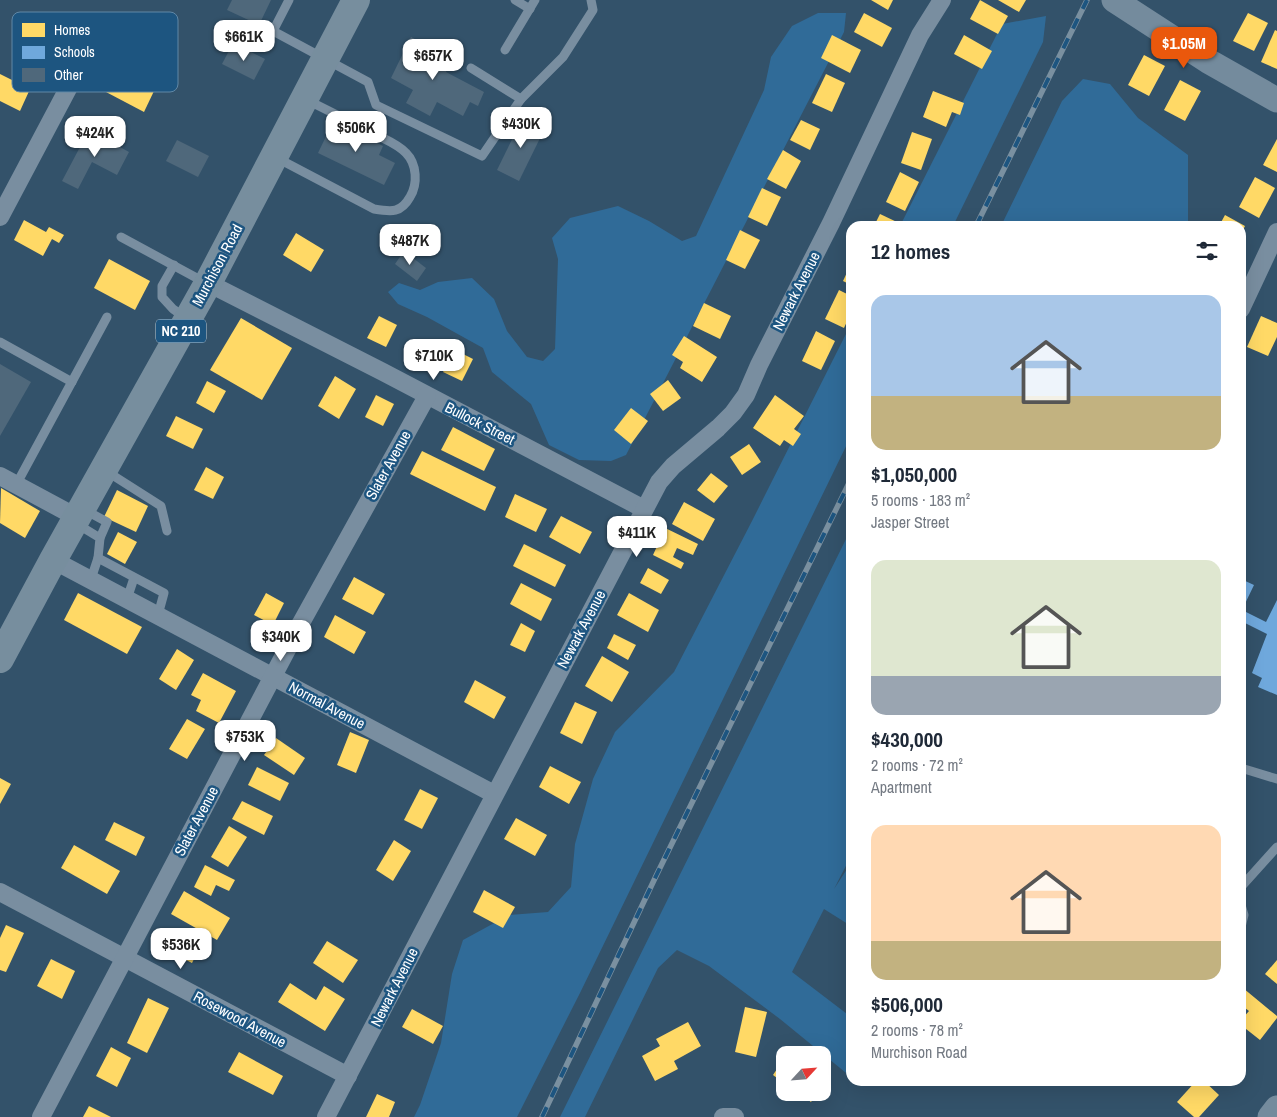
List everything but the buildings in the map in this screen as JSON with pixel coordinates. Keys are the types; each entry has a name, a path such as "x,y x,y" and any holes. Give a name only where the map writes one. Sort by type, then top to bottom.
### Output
{"main road":[{"name":"Murchison Road","path":"0,659 53,560 208,283 356,0"}],"street":[{"name":"Newark Avenue","path":"326,1117 659,482 673,466 733,413 746,395 759,365 831,223 920,35 942,0"},
{"path":"1114,0 1208,61 1277,100"},
{"path":"0,217 66,92"},
{"path":"1246,298 1277,232"},
{"name":"Bullock Street","path":"208,283 644,509"},
{"name":"Slater Avenue","path":"41,1117 272,676 427,396"},
{"path":"0,476 67,512 79,515"},
{"name":"Normal Avenue","path":"53,560 494,794"},
{"name":"Rosewood Avenue","path":"0,892 348,1076"},
{"path":"723,1117 735,1117"}],"lane":[{"path":"289,0 273,31 368,82 376,105 482,156 521,99 563,57 593,10 591,0"},
{"path":"515,0 530,8"},
{"path":"505,50 535,0"},
{"path":"471,68 521,99"},
{"path":"274,157 374,209 391,212 404,207 412,195 416,182 414,168 406,153 392,143 304,99"},
{"path":"121,236 208,283"},
{"path":"174,265 162,286 162,297 173,309 188,320"},
{"path":"16,485 107,317"},
{"path":"0,342 72,382"},
{"path":"104,470 161,506 168,531"},
{"path":"79,515 100,538"},
{"path":"79,515 107,522 100,538 98,558 91,579"},
{"path":"98,558 164,593 158,615"},
{"path":"127,599 134,578"},
{"path":"1246,770 1277,779"},
{"path":"1246,881 1277,847"}],"shaded area":[{"path":"818,13 846,13 844,32 626,455 611,461 579,460 549,445 531,404 492,372 483,348 427,317 398,304 388,292 399,283 420,290 438,282 472,278 494,299 507,331 527,357 543,361 555,349 558,259 552,238 570,218 618,206 649,221 682,241 696,236 764,90 771,57 792,26"},
{"path":"1046,16 1043,42 955,221 903,221 1002,24"},
{"path":"1083,79 1110,84 1138,118 1188,155 1188,221 1003,221 1062,101"},
{"path":"846,334 846,446 580,993 517,1117 414,1117 420,1105 441,1043 452,974 463,940 509,915 548,912 571,887 575,844 593,779 615,732 674,672"},
{"path":"846,539 846,866 834,889 846,871 846,923 824,909 792,972 846,1013 846,1073 831,1061 831,1046 813,1046 709,966 677,950 658,968 585,1117 560,1117"}],"railway":[{"path":"978,221 1087,0"},
{"path":"542,1117 656,876 846,489"}]}
